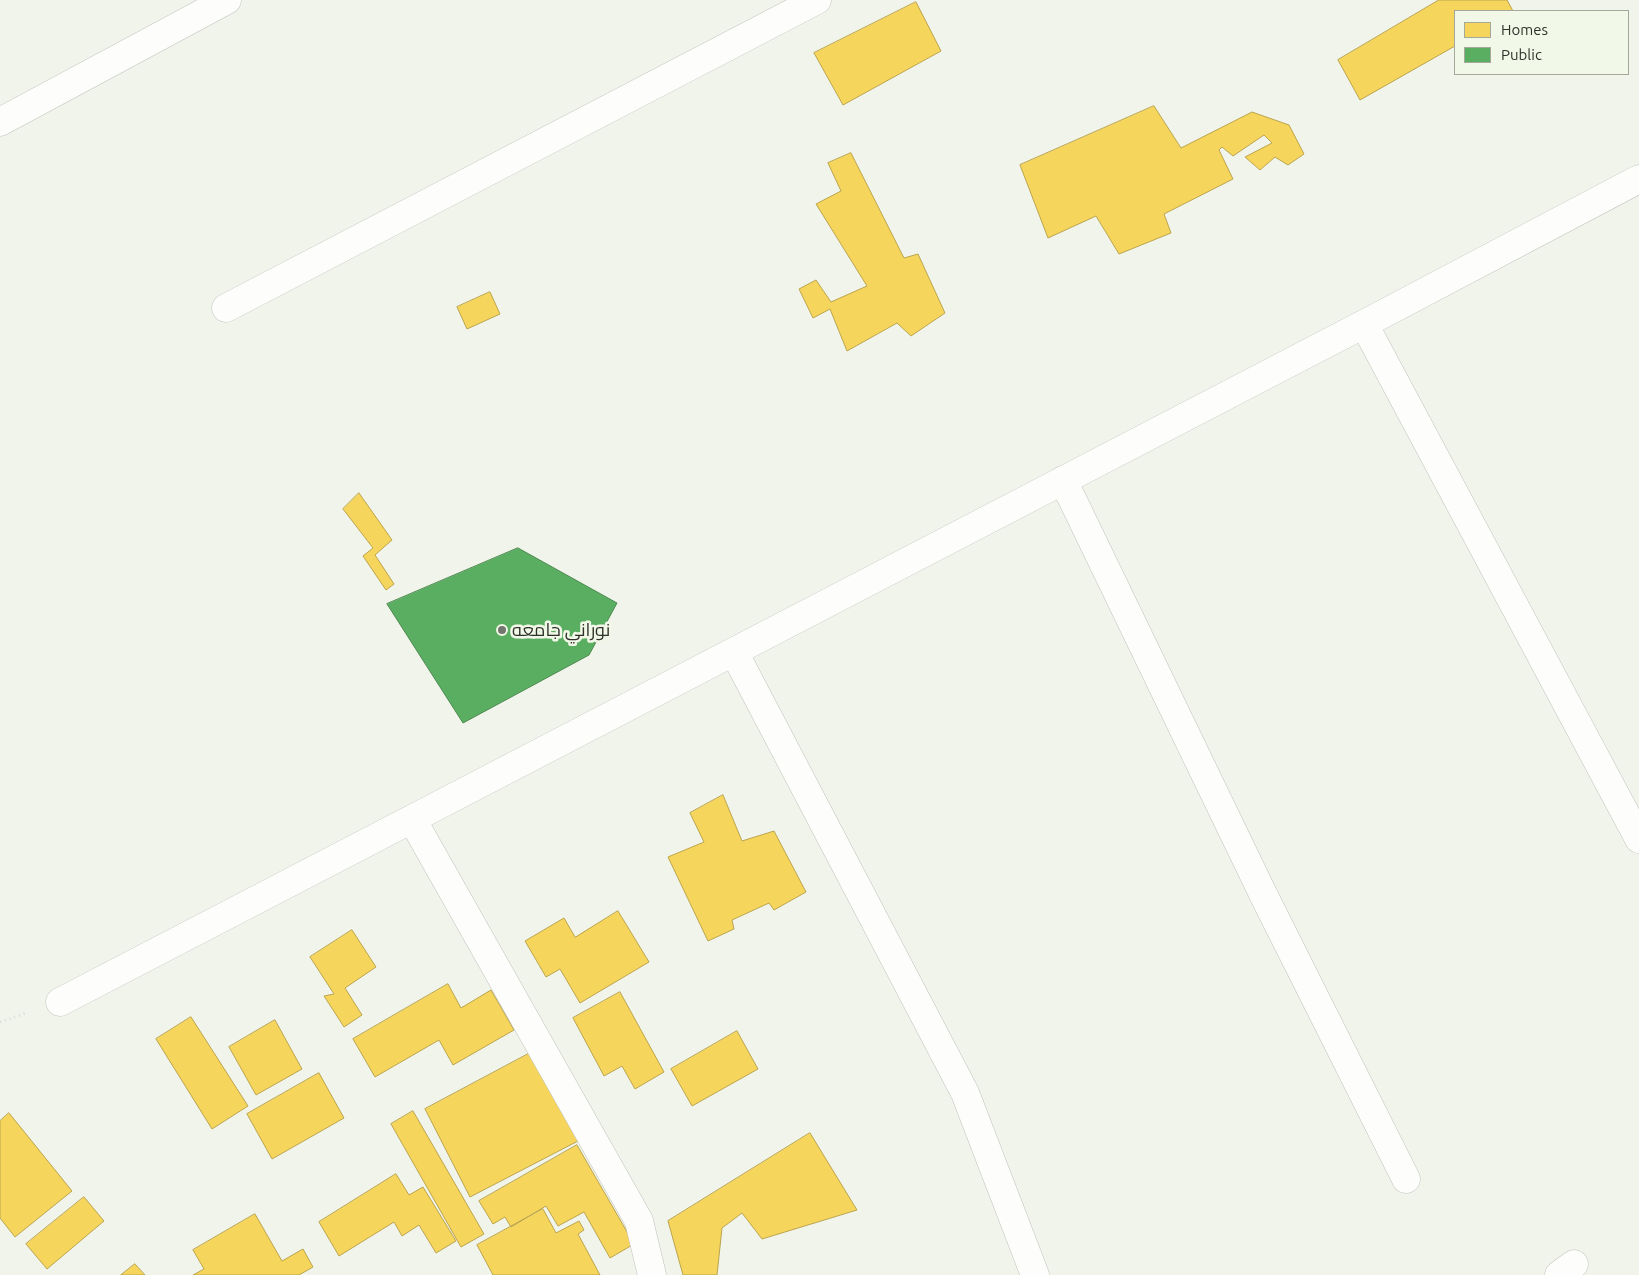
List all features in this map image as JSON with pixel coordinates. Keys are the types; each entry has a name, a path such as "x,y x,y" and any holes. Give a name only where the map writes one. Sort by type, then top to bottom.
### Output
{"street":[{"path":"0,122 227,0"},
{"path":"226,308 818,0"},
{"path":"60,1002 1364,324 1639,178"},
{"path":"1364,324 1639,839"},
{"path":"1063,480 1264,896 1406,1179"},
{"path":"734,652 965,1093 1035,1275"},
{"path":"412,819 638,1221 652,1275"}],"building: Homes":[{"path":"1439,0 1507,0 1512,10 1454,10 1454,47 1360,100 1338,60"},
{"path":"916,2 941,51 843,105 814,53"},
{"path":"1154,106 1181,148 1252,112 1289,125 1304,154 1288,165 1275,157 1260,170 1245,157 1272,143 1264,135 1233,156 1222,147 1219,150 1233,179 1164,214 1171,233 1119,254 1096,216 1048,238 1020,165"},
{"path":"851,153 904,258 918,254 945,313 911,336 897,323 847,351 830,309 813,318 799,289 816,280 831,302 867,286 816,204 841,191 828,163"},
{"path":"490,292 500,314 467,329 457,307"},
{"path":"359,493 392,540 375,555 394,584 386,590 363,556 373,548 343,509"},
{"path":"723,795 742,841 774,831 806,892 774,910 769,903 732,920 734,929 708,941 668,857 704,842 690,813"},
{"path":"618,911 649,962 580,1003 560,969 546,977 525,941 564,918 575,937"},
{"path":"352,930 376,967 345,988 362,1015 344,1027 324,996 334,994 310,957"},
{"path":"448,984 461,1008 491,990 514,1030 453,1065 439,1040 375,1077 353,1039"},
{"path":"620,992 664,1072 635,1089 622,1066 604,1076 573,1018"},
{"path":"191,1017 248,1106 212,1129 156,1039"},
{"path":"275,1020 302,1069 256,1095 229,1047"},
{"path":"737,1031 758,1069 692,1106 671,1069"},
{"path":"532,1052 578,1141 470,1197 425,1109"},
{"path":"319,1073 344,1118 272,1159 247,1114"},
{"path":"413,1111 484,1234 461,1247 391,1124"},
{"path":"9,1113 72,1191 15,1237 0,1218 0,1121"},
{"path":"810,1133 857,1210 762,1239 742,1213 722,1228 717,1275 683,1275 668,1221"},
{"path":"577,1145 634,1244 610,1258 584,1212 558,1226 546,1206 511,1227 505,1217 493,1224 479,1201"},
{"path":"396,1174 409,1195 423,1187 456,1241 436,1253 419,1225 402,1236 394,1222 339,1256 319,1222"},
{"path":"84,1197 104,1221 47,1269 26,1244"},
{"path":"543,1209 556,1233 579,1221 584,1230 578,1234 600,1275 493,1275 477,1245"},
{"path":"255,1214 282,1261 303,1249 313,1267 299,1275 193,1275 204,1269 193,1250"},
{"path":"135,1264 145,1275 121,1275"}],"building: Public":[{"name":"نوراني جامعه","path":"518,548 617,603 589,655 463,723 387,604"}],"place":[{"name":"نوراني جامعه","path":"502,630"}]}
